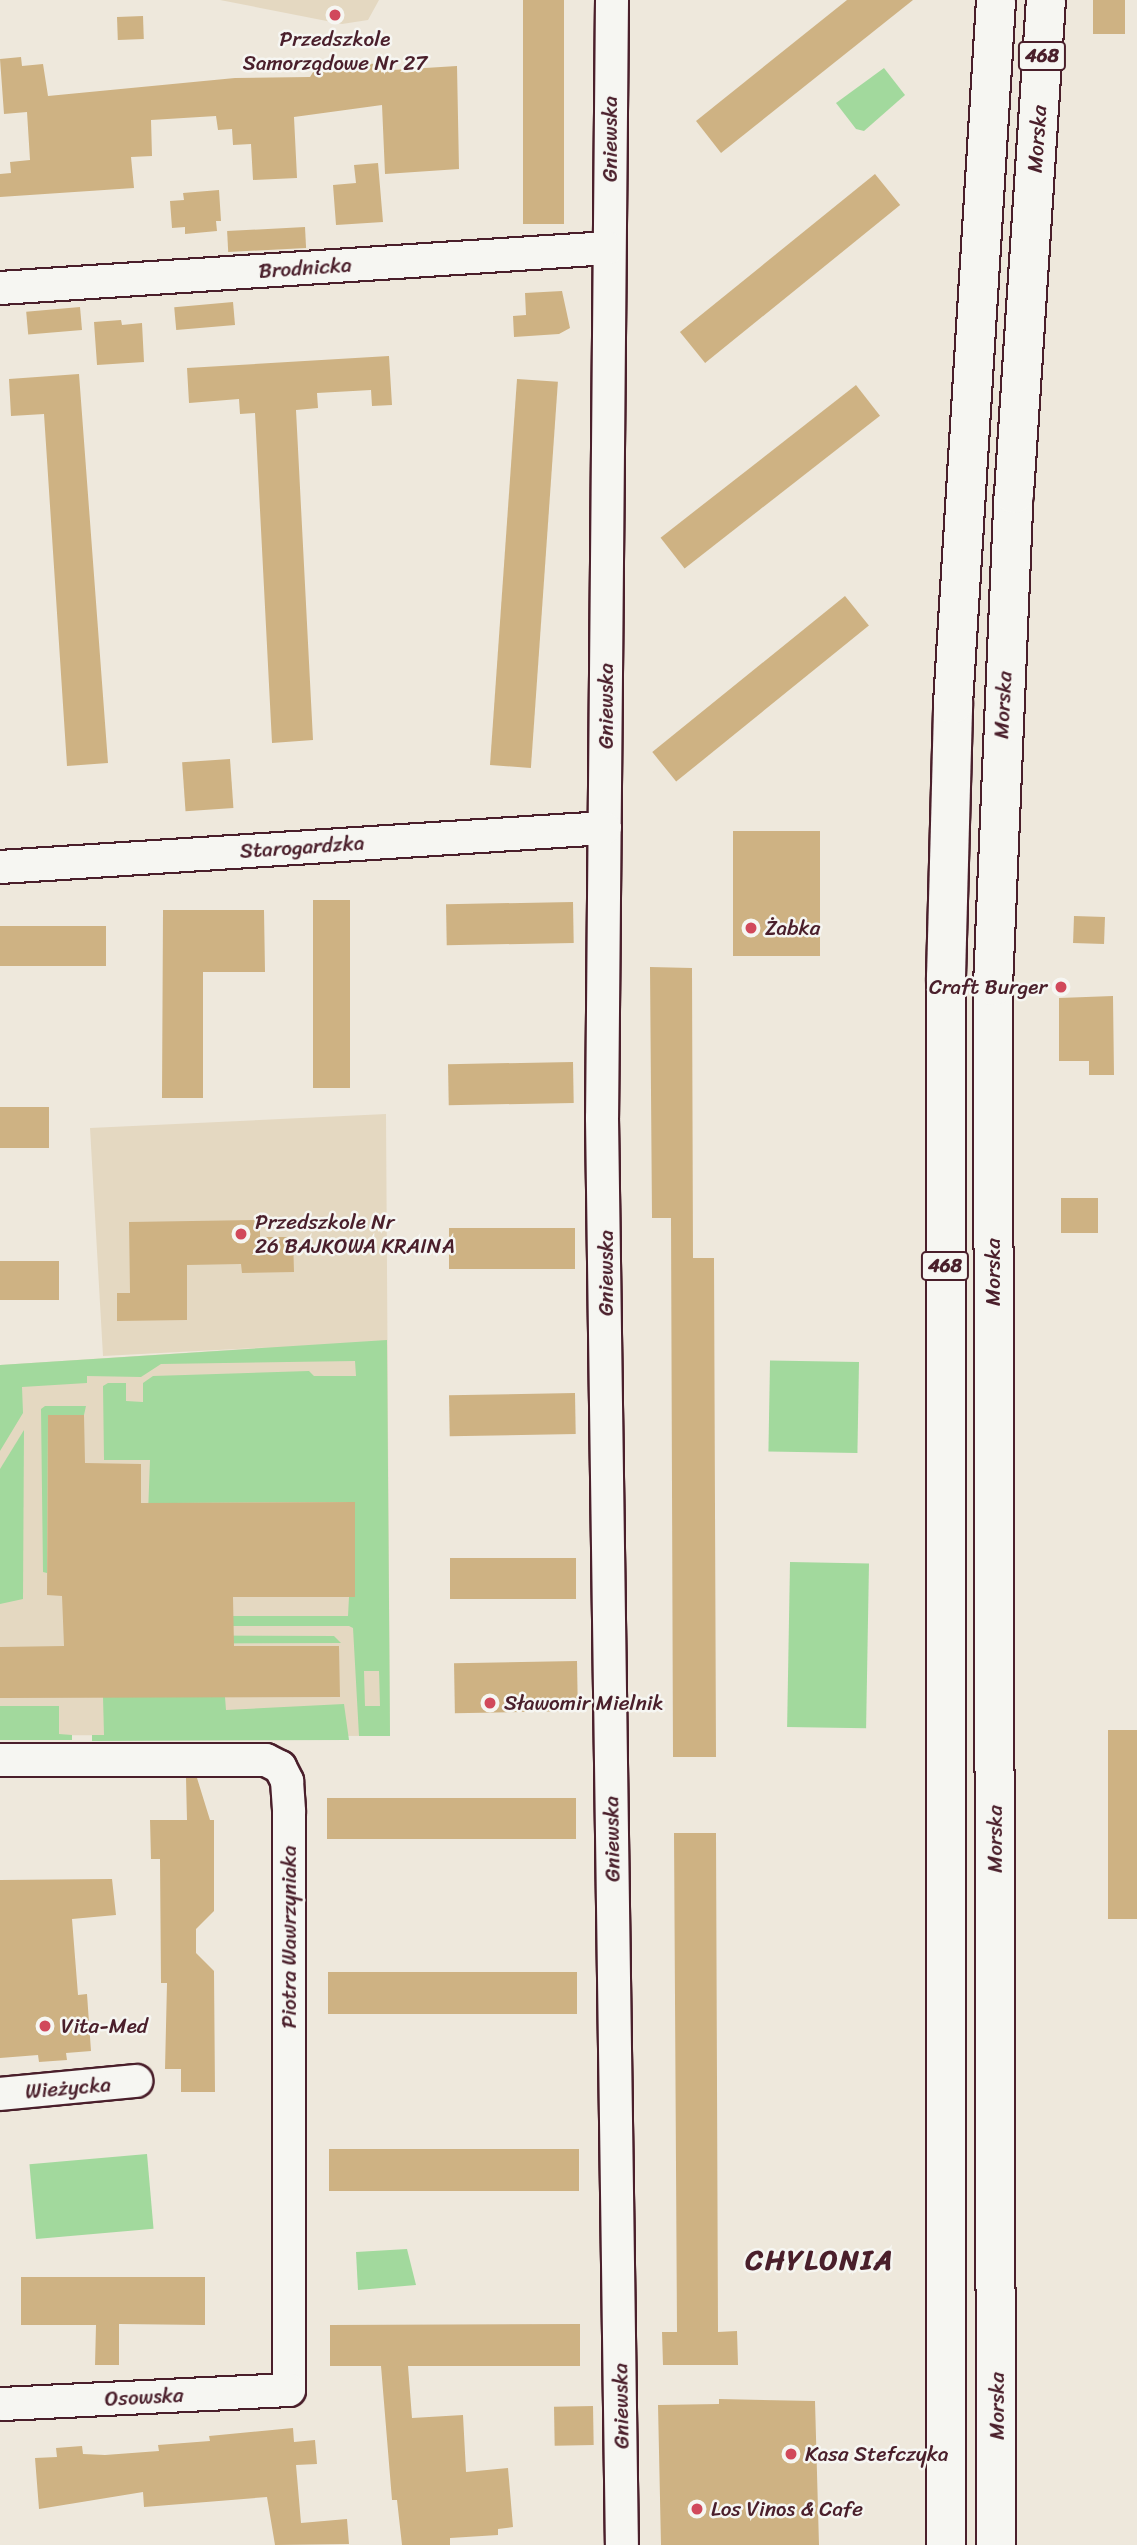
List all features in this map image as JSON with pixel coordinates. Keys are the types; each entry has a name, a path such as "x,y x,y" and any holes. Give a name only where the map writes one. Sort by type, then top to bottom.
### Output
{"main road":[{"name":"468","path":"946,2545 947,884 954,690 996,0"},
{"name":"Morska","path":"996,2545 993,986 1014,494 1046,0"}],"street":[{"name":"Gniewska","path":"612,0 603,1118 622,2545"},
{"name":"Brodnicka","path":"0,288 609,248"},
{"name":"Starogardzka","path":"0,867 605,828"},
{"name":"Piotra Wawrzyniaka","path":"0,1760 266,1760 280,1767 287,1781 289,2390"},
{"name":"Wieżycka","path":"0,2094 136,2081"},
{"name":"Osowska","path":"0,2404 289,2390"}],"shaded area":[{"name":"Przedszkole Samorządowe Nr 27","path":"220,0 379,0 368,20 342,24"},
{"path":"386,1114 390,1736 0,1735 0,1365 275,1347 103,1356 90,1128"}],"green space":[{"path":"884,68 905,95 864,131 856,129 836,103"},
{"path":"387,1340 390,1736 359,1736 353,1628 349,1626 157,1626 173,1616 348,1616 349,1597 355,1596 355,1502 172,1503 146,1568 150,1460 104,1460 103,1386 108,1383 126,1383 126,1401 143,1402 143,1383 153,1376 309,1371 314,1376 356,1376 355,1361 161,1364 141,1377 87,1376 87,1383 22,1387 23,1413 0,1451 0,1365","holes":["364,1671 379,1671 380,1706 365,1706"]},
{"path":"770,1360 859,1362 857,1453 768,1451"},
{"path":"45,1406 86,1406 84,1415 48,1415 47,1573 43,1572 41,1409"},
{"path":"24,1430 23,1599 0,1604 0,1469"},
{"path":"790,1562 869,1563 866,1728 787,1727"},
{"path":"92,1635 334,1636 341,1643 92,1644"},
{"path":"103,1697 225,1697 226,1710 344,1704 349,1740 92,1741 92,1735 104,1735"},
{"path":"0,1706 59,1706 59,1734 72,1735 72,1740 0,1740"},
{"path":"147,2154 154,2229 36,2239 29,2164"},
{"path":"407,2249 416,2285 358,2290 356,2252"}],"building":[{"path":"523,0 564,0 564,224 523,224"},
{"path":"847,0 913,0 721,153 696,121"},
{"path":"1093,0 1125,0 1125,34 1093,34"},
{"path":"143,16 144,39 118,40 117,17"},
{"path":"21,57 22,66 43,64 48,96 235,78 310,77 317,66 392,63 393,70 457,66 459,169 385,174 382,105 294,117 297,178 253,180 251,144 233,145 232,129 218,130 216,116 151,120 152,156 131,157 134,188 0,197 0,174 11,173 10,162 30,160 27,112 4,114 0,59"},
{"path":"378,163 383,222 336,225 333,185 356,183 354,165"},
{"path":"875,174 900,205 705,363 680,332"},
{"path":"219,190 221,221 216,221 217,231 185,234 185,227 172,228 170,201 184,200 183,193"},
{"path":"305,227 306,248 228,252 227,231"},
{"path":"562,291 570,328 559,334 514,337 513,316 526,315 525,293"},
{"path":"233,302 235,325 176,330 174,307"},
{"path":"80,307 82,330 28,335 26,312"},
{"path":"121,320 122,325 142,323 144,362 97,365 94,322"},
{"path":"389,356 392,405 372,406 371,390 317,393 318,408 296,410 313,740 272,743 255,413 240,414 239,399 189,403 187,368"},
{"path":"79,374 108,763 67,766 44,414 11,416 9,379"},
{"path":"517,379 558,382 531,768 490,765"},
{"path":"856,385 880,416 685,568 661,538"},
{"path":"845,596 869,626 676,782 652,752"},
{"path":"230,759 233,808 186,811 182,762"},
{"path":"733,831 820,831 820,956 733,956"},
{"path":"313,900 350,900 350,1088 313,1088"},
{"path":"573,902 574,943 447,945 446,904"},
{"path":"163,910 264,910 265,972 203,972 203,1098 162,1098"},
{"path":"1074,916 1105,917 1104,944 1073,943"},
{"path":"0,926 106,926 106,966 0,966"},
{"path":"650,967 692,968 693,1258 714,1258 716,1757 673,1757 671,1218 652,1218"},
{"path":"1113,996 1114,1075 1089,1075 1089,1061 1059,1061 1059,998"},
{"path":"573,1062 574,1103 449,1105 448,1064"},
{"path":"0,1107 49,1107 49,1148 0,1148"},
{"path":"1061,1198 1098,1198 1098,1233 1061,1233"},
{"path":"260,1220 260,1237 293,1237 294,1272 242,1273 241,1264 187,1265 187,1320 117,1321 117,1293 130,1293 129,1222"},
{"path":"449,1228 575,1228 575,1269 449,1269"},
{"path":"0,1261 59,1261 59,1300 0,1300"},
{"path":"575,1393 576,1434 450,1436 449,1395"},
{"path":"48,1415 84,1415 85,1463 141,1464 141,1503 355,1502 355,1597 233,1597 234,1646 339,1646 340,1697 0,1698 0,1647 64,1646 62,1596 47,1595"},
{"path":"450,1558 576,1558 576,1599 450,1599"},
{"path":"577,1661 578,1711 455,1713 454,1663"},
{"path":"1108,1730 1137,1730 1137,1919 1108,1919"},
{"path":"186,1778 197,1778 210,1820 214,1820 214,1911 196,1929 196,1953 214,1971 215,2092 181,2092 181,2069 165,2069 167,1983 161,1983 160,1859 151,1859 150,1820 187,1820"},
{"path":"327,1798 576,1798 576,1839 327,1839"},
{"path":"674,1833 716,1833 718,2332 737,2331 738,2365 663,2365 662,2332 677,2332"},
{"path":"112,1879 116,1915 72,1919 78,1995 87,1994 91,2051 66,2053 67,2060 39,2062 38,2055 0,2058 0,1880"},
{"path":"328,1972 577,1972 577,2014 328,2014"},
{"path":"329,2149 579,2149 579,2191 329,2191"},
{"path":"21,2277 205,2277 205,2325 119,2324 119,2365 95,2365 96,2325 21,2325"},
{"path":"580,2324 580,2366 408,2366 412,2418 463,2415 466,2472 508,2468 513,2527 498,2529 498,2535 450,2538 450,2545 402,2545 397,2500 392,2500 381,2366 330,2366 330,2325"},
{"path":"719,2399 815,2401 819,2545 661,2545 658,2405 719,2404"},
{"path":"593,2406 594,2445 555,2446 554,2407"},
{"path":"293,2428 294,2442 315,2440 317,2464 296,2465 301,2523 347,2519 349,2544 275,2545 267,2497 144,2507 143,2492 39,2509 35,2458 57,2457 56,2448 82,2446 83,2454 105,2455 159,2451 158,2445 210,2441 209,2436"}],"place":[{"name":"Przedszkole Samorządowe Nr 27","path":"335,15"},
{"name":"Żabka","path":"751,928"},
{"name":"Craft Burger","path":"1061,987"},
{"name":"Przedszkole Nr 26 BAJKOWA KRAINA","path":"241,1234"},
{"name":"Sławomir Mielnik","path":"490,1703"},
{"name":"Vita-Med","path":"45,2026"},
{"name":"Kasa Stefczyka","path":"791,2454"},
{"name":"Los Vinos & Cafe","path":"697,2509"}],"district":[{"name":"CHYLONIA","path":"820,2260"}]}
